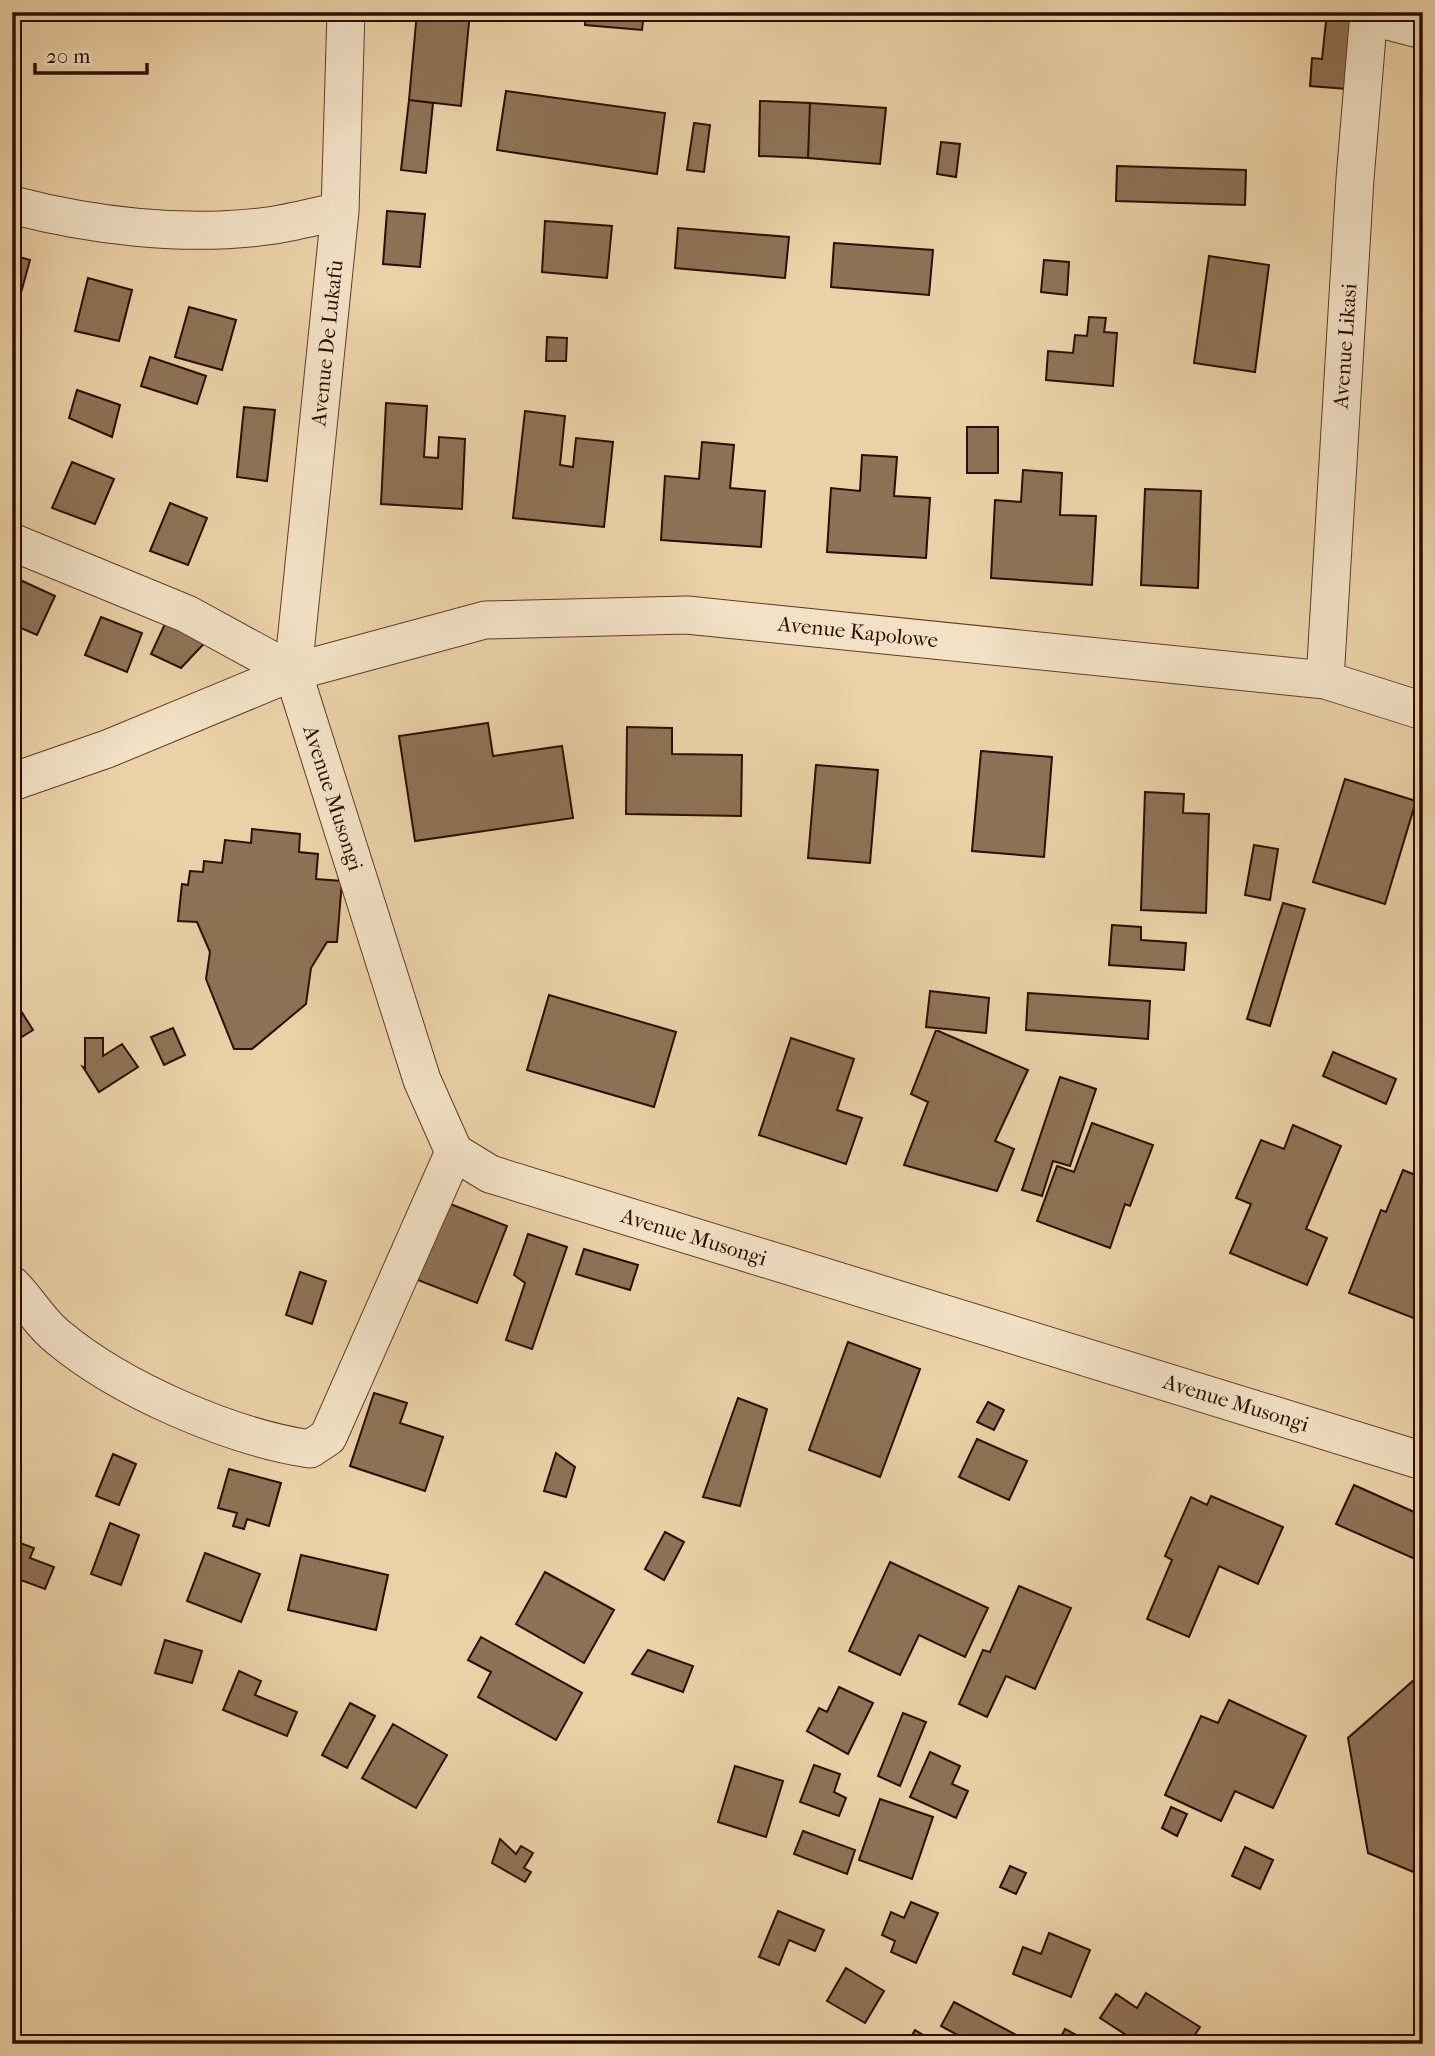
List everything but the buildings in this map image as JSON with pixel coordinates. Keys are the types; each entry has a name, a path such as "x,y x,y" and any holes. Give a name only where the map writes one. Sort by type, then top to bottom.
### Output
{"street":[{"name":"Avenue De Lukafu","path":"293,672 340,211 346,12"},
{"path":"1369,14 1423,30"},
{"name":"Avenue Likasi","path":"1325,680 1355,179 1369,14"},
{"path":"12,205 170,232 267,226 340,211"},
{"path":"12,542 187,614 293,672"},
{"name":"Avenue Kapolowe","path":"12,782 107,748 293,672 485,621 687,615 1325,680 1423,711"},
{"name":"Avenue Musongi","path":"293,672 422,1080 454,1152 490,1174 1423,1461"},
{"path":"12,1285 56,1336 102,1368 212,1422 260,1439 310,1449 328,1437 454,1152"}]}
